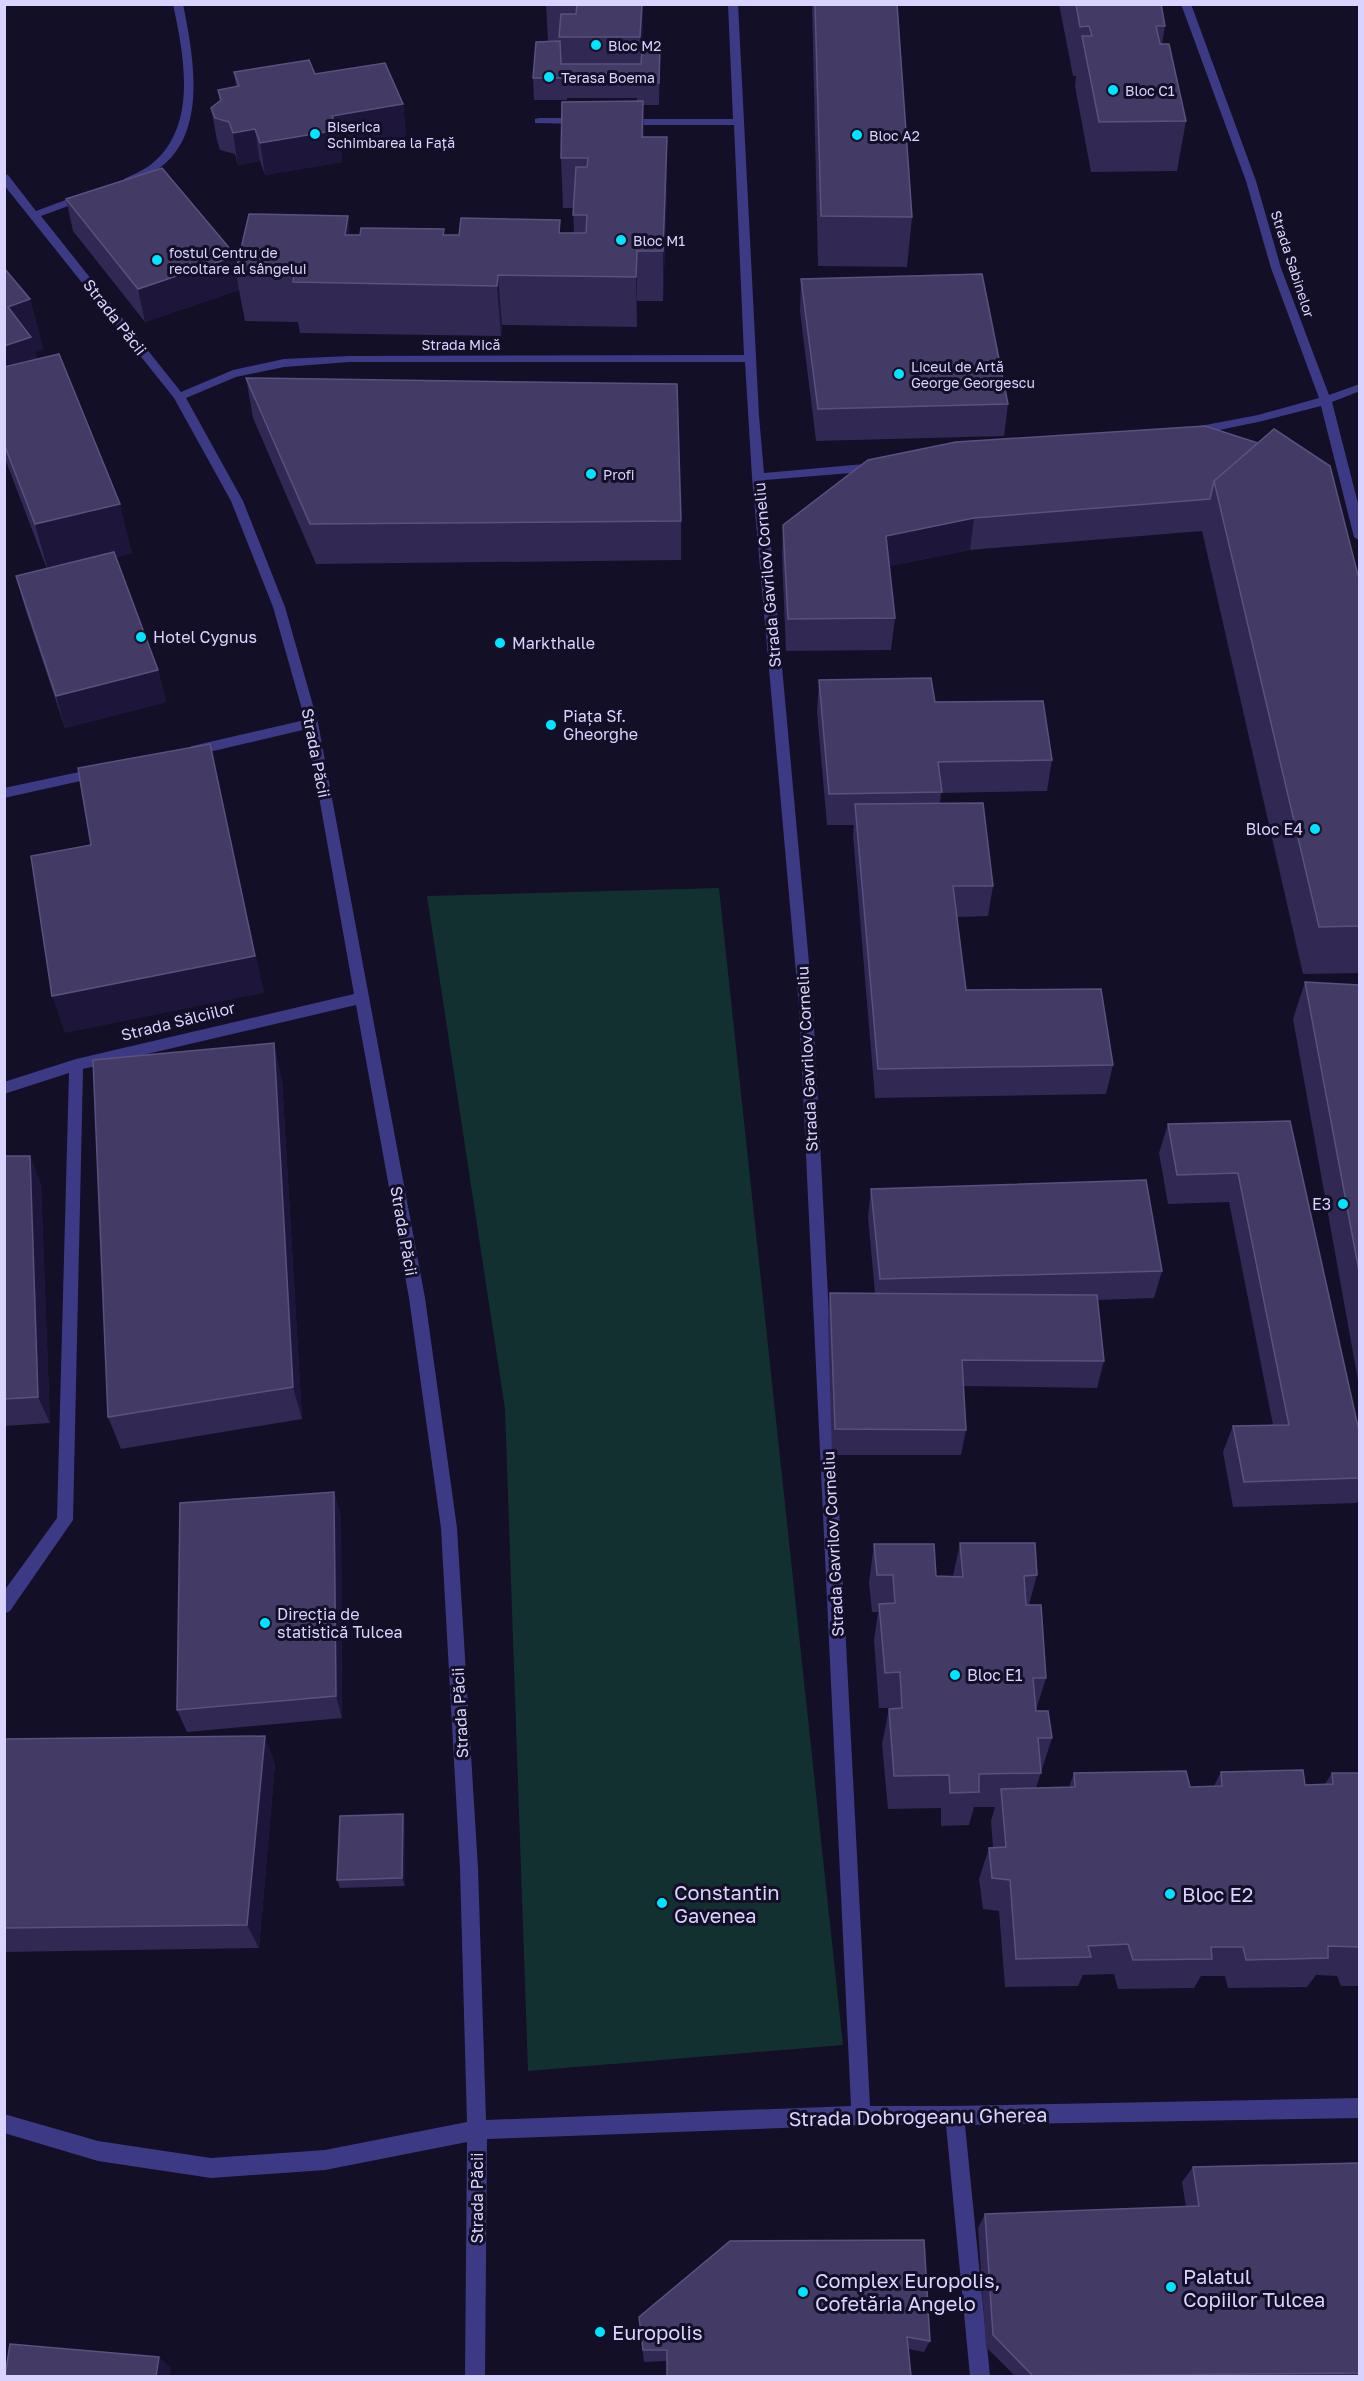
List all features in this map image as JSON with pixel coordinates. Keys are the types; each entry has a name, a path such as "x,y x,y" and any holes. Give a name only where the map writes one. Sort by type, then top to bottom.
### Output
{"street":[{"path":"120,183 141,176 158,166 171,151 183,129 188,91 189,52 177,4"},
{"name":"Strada Gavrilov Corneliu","path":"733,4 758,477 806,1007 861,2115"},
{"name":"Strada Sabinelor","path":"1186,4 1251,181 1276,268 1326,402 1359,537"},
{"path":"539,121 598,121"},
{"path":"609,122 738,122"},
{"name":"Strada Păcii","path":"4,177 179,397 237,501 279,608 312,723 417,1298 450,1528 469,1869 477,2130 475,2376"},
{"path":"35,215 99,191"},
{"name":"Strada Mică","path":"179,397 233,374 284,363 348,359 750,358"},
{"path":"1179,434 1236,424 1326,402 1359,387"},
{"path":"758,477 887,467"},
{"path":"175,755 312,723"},
{"path":"4,793 107,771"},
{"name":"Strada Sălciilor","path":"4,1088 76,1065 362,998"},
{"path":"4,1606 65,1520 76,1065"},
{"name":"Strada Dobrogeanu Gherea","path":"4,2123 98,2151 211,2168 325,2160 477,2130 861,2115 955,2116 1359,2108"},
{"path":"955,2116 980,2376"}],"green space":[{"path":"719,888 843,2045 528,2071 505,1409 427,896"}],"building":[{"path":"577,4 642,4 640,37 559,37 561,14 576,14"},
{"name":"Bloc A2","path":"815,4 897,4 912,217 821,216"},
{"path":"1076,4 1161,4 1165,26 1156,26 1160,44 1169,44 1186,121 1099,122 1082,36 1092,36 1089,26 1080,27"},
{"path":"560,41 561,64 641,64 642,45 660,46 659,83 637,83 637,76 566,75 566,78 533,78 536,42"},
{"path":"309,60 315,74 385,63 403,104 332,116 338,130 260,143 255,129 233,133 229,122 215,118 211,108 221,100 218,90 239,86 234,72"},
{"path":"643,101 642,137 667,137 663,251 637,251 636,277 498,275 497,286 293,282 294,272 236,270 249,214 348,216 345,235 360,235 361,228 444,229 443,235 459,235 461,218 560,220 559,233 586,233 587,215 573,215 576,167 587,167 588,158 561,158 562,102"},
{"path":"162,168 236,256 138,289 66,199"},
{"path":"4,268 30,299 8,307 31,337 4,346"},
{"name":"Liceul de Artă George Georgescu","path":"982,274 1008,404 818,409 801,279"},
{"path":"59,354 120,504 35,524 4,444 4,367"},
{"path":"246,378 677,384 681,521 310,524"},
{"path":"1205,426 1258,443 1214,481 1210,499 974,518 886,536 895,618 788,619 783,525 868,460 956,442"},
{"name":"Bloc E4","path":"1274,429 1330,466 1359,579 1359,926 1319,927 1214,481"},
{"name":"Hotel Cygnus","path":"114,552 158,670 56,696 16,576"},
{"path":"931,678 935,702 1043,701 1052,760 938,762 942,792 829,794 819,680"},
{"path":"210,744 255,956 52,996 31,856 91,845 78,768"},
{"path":"983,803 993,886 953,886 966,990 1101,989 1113,1065 878,1069 855,804"},
{"path":"1305,982 1359,985 1359,1271"},
{"path":"274,1043 293,1387 108,1417 93,1060"},
{"path":"1290,1121 1359,1431 1359,1478 1244,1482 1233,1426 1289,1425 1238,1173 1177,1175 1168,1124"},
{"path":"4,1156 30,1156 38,1397 4,1399"},
{"path":"1146,1180 1162,1271 880,1279 871,1189"},
{"path":"830,1293 1097,1295 1104,1361 962,1360 966,1430 835,1429"},
{"name":"Direcția de statistică Tulcea","path":"334,1492 336,1696 177,1710 180,1503"},
{"name":"Bloc E1","path":"960,1543 1035,1543 1037,1575 1024,1576 1026,1605 1041,1605 1046,1678 1033,1678 1036,1711 1048,1711 1052,1738 1038,1738 1041,1773 979,1774 979,1792 950,1793 949,1775 894,1776 889,1709 902,1708 900,1672 885,1673 879,1604 895,1603 893,1575 877,1575 874,1544 934,1544 936,1576 963,1577"},
{"path":"265,1736 247,1925 4,1928 4,1739"},
{"name":"Bloc E2","path":"1303,1770 1305,1785 1333,1784 1332,1773 1359,1773 1359,1949 1358,1947 1328,1946 1328,1958 1246,1960 1243,1947 1211,1947 1212,1959 1133,1960 1128,1944 1088,1946 1091,1957 1016,1959 1010,1880 992,1878 989,1848 1006,1847 1001,1789 1075,1787 1074,1773 1186,1771 1190,1787 1222,1786 1221,1772"},
{"path":"403,1814 402,1878 337,1880 340,1816"},
{"name":"Palatul Copiilor Tulcea","path":"1359,2163 1359,2373 1033,2376 993,2335 985,2214 1199,2206 1193,2167"},
{"name":"Complex Europolis, Cofetăria Angelo","path":"924,2240 930,2341 907,2337 911,2376 667,2376 667,2350 643,2350 639,2317 730,2241"},
{"path":"10,2344 159,2357 156,2376 5,2376"}],"place":[{"name":"Bloc M2","path":"596,45"},
{"name":"Terasa Boema","path":"549,77"},
{"name":"Bloc C1","path":"1113,90"},
{"name":"Biserica Schimbarea la Față","path":"315,134"},
{"name":"Bloc A2","path":"857,135"},
{"name":"Bloc M1","path":"621,240"},
{"name":"fostul Centru de recoltare al sângelui","path":"157,260"},
{"name":"Liceul de Artă George Georgescu","path":"899,374"},
{"name":"Profi","path":"591,474"},
{"name":"Hotel Cygnus","path":"141,637"},
{"name":"Markthalle","path":"500,643"},
{"name":"Piața Sf. Gheorghe","path":"551,725"},
{"name":"Bloc E4","path":"1315,829"},
{"name":"E3","path":"1343,1204"},
{"name":"Direcția de statistică Tulcea","path":"265,1623"},
{"name":"Bloc E1","path":"955,1675"},
{"name":"Bloc E2","path":"1170,1894"},
{"name":"Constantin Gavenea","path":"662,1903"},
{"name":"Palatul Copiilor Tulcea","path":"1171,2287"},
{"name":"Complex Europolis, Cofetăria Angelo","path":"803,2292"},
{"name":"Europolis","path":"600,2332"}]}
